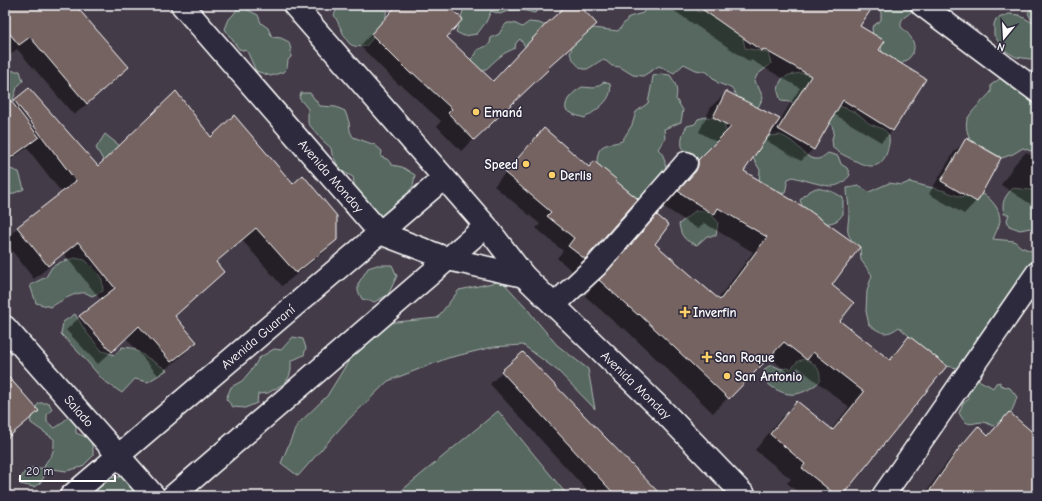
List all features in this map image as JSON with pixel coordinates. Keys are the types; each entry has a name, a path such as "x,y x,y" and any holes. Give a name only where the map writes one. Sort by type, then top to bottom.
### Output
{"main road":[{"name":"Avenida Monday","path":"182,5 380,233 448,259 524,276"},
{"name":"Avenida Monday","path":"294,5 486,226 524,276 665,413 745,496"},
{"path":"922,5 1037,91"},
{"path":"554,305 596,266 686,163"},
{"name":"Avenida Guaraní","path":"71,496 444,178"},
{"path":"173,496 486,226"},
{"path":"883,496 1037,272"},
{"name":"Salado","path":"5,327 154,496"}],"green space":[{"path":"342,5 385,5 386,17 384,22 366,46 353,46 346,39 334,15 337,9"},
{"path":"465,5 548,5 534,13 517,10 500,14 491,11 486,22 477,34 464,36 456,32"},
{"path":"647,5 695,5 698,12 731,5 740,25 745,48 768,53 771,64 757,75 754,82 758,86 763,98 757,109 747,109 731,88 718,83 707,72 696,70 684,64 674,73 659,66 643,76 633,75 620,67 612,66 606,61 602,60 587,69 581,68 577,64 570,54 573,43 579,40 580,34 588,32 593,28 618,31 629,17 643,13"},
{"path":"875,5 914,5 911,12 902,20 901,27 911,37 914,50 908,59 901,64 882,52 881,47 873,38 872,27 881,20 881,12"},
{"path":"1034,5 1037,5 1037,60 1016,57 1004,50 994,35 994,24 996,19 1009,14 1019,15 1033,23 1028,13"},
{"path":"240,6 258,15 261,23 268,28 272,37 281,38 289,42 291,57 288,60 287,68 283,72 271,76 256,71 247,51 239,49 228,34 225,29 229,19"},
{"path":"529,22 539,23 546,26 527,49 520,39 516,43 515,48 504,53 487,68 478,73 471,63 471,59 476,54 476,51 488,45 491,38 499,34 507,23 514,23 522,27"},
{"path":"5,67 13,71 20,71 23,81 17,87 12,106 5,109"},
{"path":"817,72 838,106 856,113 869,123 887,132 889,146 881,163 867,166 840,153 833,148 832,140 834,131 830,122 799,103 781,101 778,92 782,79 789,75 801,73 809,75"},
{"path":"661,74 670,75 675,84 677,89 676,99 683,110 681,122 664,129 665,138 658,149 664,157 666,174 640,200 619,186 597,164 597,157 601,148 604,146 622,141 632,125 636,112 648,103 653,76"},
{"path":"1005,75 1037,101 1037,150 1031,151 1023,148 1002,158 970,140 966,125 971,113 991,92 991,85"},
{"path":"604,82 610,84 611,90 607,100 594,112 585,118 566,110 568,99 576,91 582,87 594,88"},
{"path":"301,93 310,93 320,106 336,107 345,111 353,137 375,145 382,151 381,157 387,159 392,165 402,167 415,175 413,186 409,191 405,210 393,217 374,218 355,189 353,177 340,170 332,154 331,148 322,140 308,123 308,109 299,98"},
{"path":"706,117 715,118 724,122 725,129 730,137 707,164 684,153 682,146 682,136 687,126 695,124 698,119"},
{"path":"105,134 125,150 106,165 96,148"},
{"path":"780,135 792,142 811,158 818,159 828,153 838,156 841,164 847,168 850,175 842,183 834,186 793,177 788,179 785,193 774,194 759,183 760,170 753,158 761,144 769,136"},
{"path":"7,168 19,172 24,189 5,197 5,169"},
{"path":"909,182 945,191 960,197 982,193 995,205 1000,216 998,228 993,239 1014,241 1021,247 1037,253 1037,282 962,369 947,366 925,349 917,347 909,336 899,327 890,332 884,333 869,325 866,311 867,291 872,275 861,260 860,247 849,235 847,188 859,186 869,192 889,183 902,185"},
{"path":"816,188 833,192 843,198 843,214 839,219 832,223 823,223 800,217 802,206 800,200 808,192"},
{"path":"1013,188 1029,190 1037,189 1037,234 1030,228 1020,230 1009,226 1007,220 1009,214 1004,214 1003,203"},
{"path":"695,211 708,211 718,222 716,236 707,236 697,245 684,238 679,224"},
{"path":"74,258 85,260 97,272 102,280 103,291 92,296 86,293 77,294 68,297 51,307 36,303 30,285 46,277 52,267 61,262"},
{"path":"377,265 392,265 397,276 388,295 374,302 362,299 358,291 358,284 368,268"},
{"path":"502,281 557,345 588,369 595,409 558,371 523,345 493,347 448,358 388,381 344,424 298,476 281,463 297,425 327,396 348,362 386,323 437,318 459,290"},
{"path":"75,314 86,332 102,351 115,355 122,347 132,348 167,370 148,382 135,379 122,393 103,380 61,334 63,322"},
{"path":"293,337 303,339 306,348 304,355 291,361 291,370 285,383 268,393 258,394 257,403 245,408 233,407 226,399 231,387 242,381 259,358 274,349 281,350"},
{"path":"805,359 817,367 820,377 820,381 806,391 797,394 785,393 770,385 764,377 763,373 768,366 772,365 781,369 791,369 798,361"},
{"path":"977,378 993,388 996,383 1000,382 1000,385 1010,388 1017,397 1009,415 993,426 982,422 972,424 966,422 962,419 959,413 963,403 969,399 965,393 973,386"},
{"path":"39,403 49,403 52,409 47,415 47,422 55,428 71,415 81,423 76,428 76,433 88,438 91,442 93,456 82,467 66,471 53,469 46,474 40,483 34,487 20,484 19,481 27,468 44,468 52,454 54,446 54,439 31,423 30,415"},
{"path":"498,411 568,496 395,496"},
{"path":"130,476 162,496 75,496 106,478"}],"building":[{"path":"5,5 75,5 129,67 87,104 30,37 19,45 5,28"},
{"path":"397,5 446,5 463,19 447,37 493,81 546,24 567,5 579,5 597,24 548,68 549,69 474,140 448,113 452,109 413,73 411,74 371,34"},
{"path":"696,5 874,5 860,26 885,41 879,50 926,79 893,131 843,100 814,150 778,129 811,76 763,49 762,51"},
{"path":"29,88 98,166 176,91 211,137 234,115 293,184 303,175 337,216 337,240 296,273 256,228 216,262 224,272 175,316 197,342 171,362 139,326 112,352 79,316 115,288 78,242 48,266 17,227 76,181 14,100"},
{"path":"726,91 780,119 744,171 807,209 860,247 832,285 854,303 840,321 890,360 909,336 947,366 842,496 837,496 802,468 805,464 770,434 797,401 833,430 864,392 813,352 807,360 784,342 729,399 639,314 638,315 599,280 657,215 669,225 655,244 720,300 767,237 718,208 714,215 678,191 696,171 698,160 731,127 713,117"},
{"path":"5,93 39,137 5,162"},
{"path":"544,128 589,167 594,161 638,199 585,259 568,246 574,238 547,216 551,212 505,173"},
{"path":"966,138 1001,158 977,202 941,181"},
{"path":"523,352 662,496 616,496 501,371"},
{"path":"5,373 39,411 5,440"},
{"path":"1009,412 1037,436 1037,496 926,496 960,447 978,426 988,436"}],"place":[{"name":"Emaná","path":"476,112"},
{"name":"Speed","path":"526,164"},
{"name":"Derlis","path":"552,175"},
{"name":"Inverfin","path":"685,312"},
{"name":"San Roque","path":"707,357"},
{"name":"San Antonio","path":"727,376"}]}
